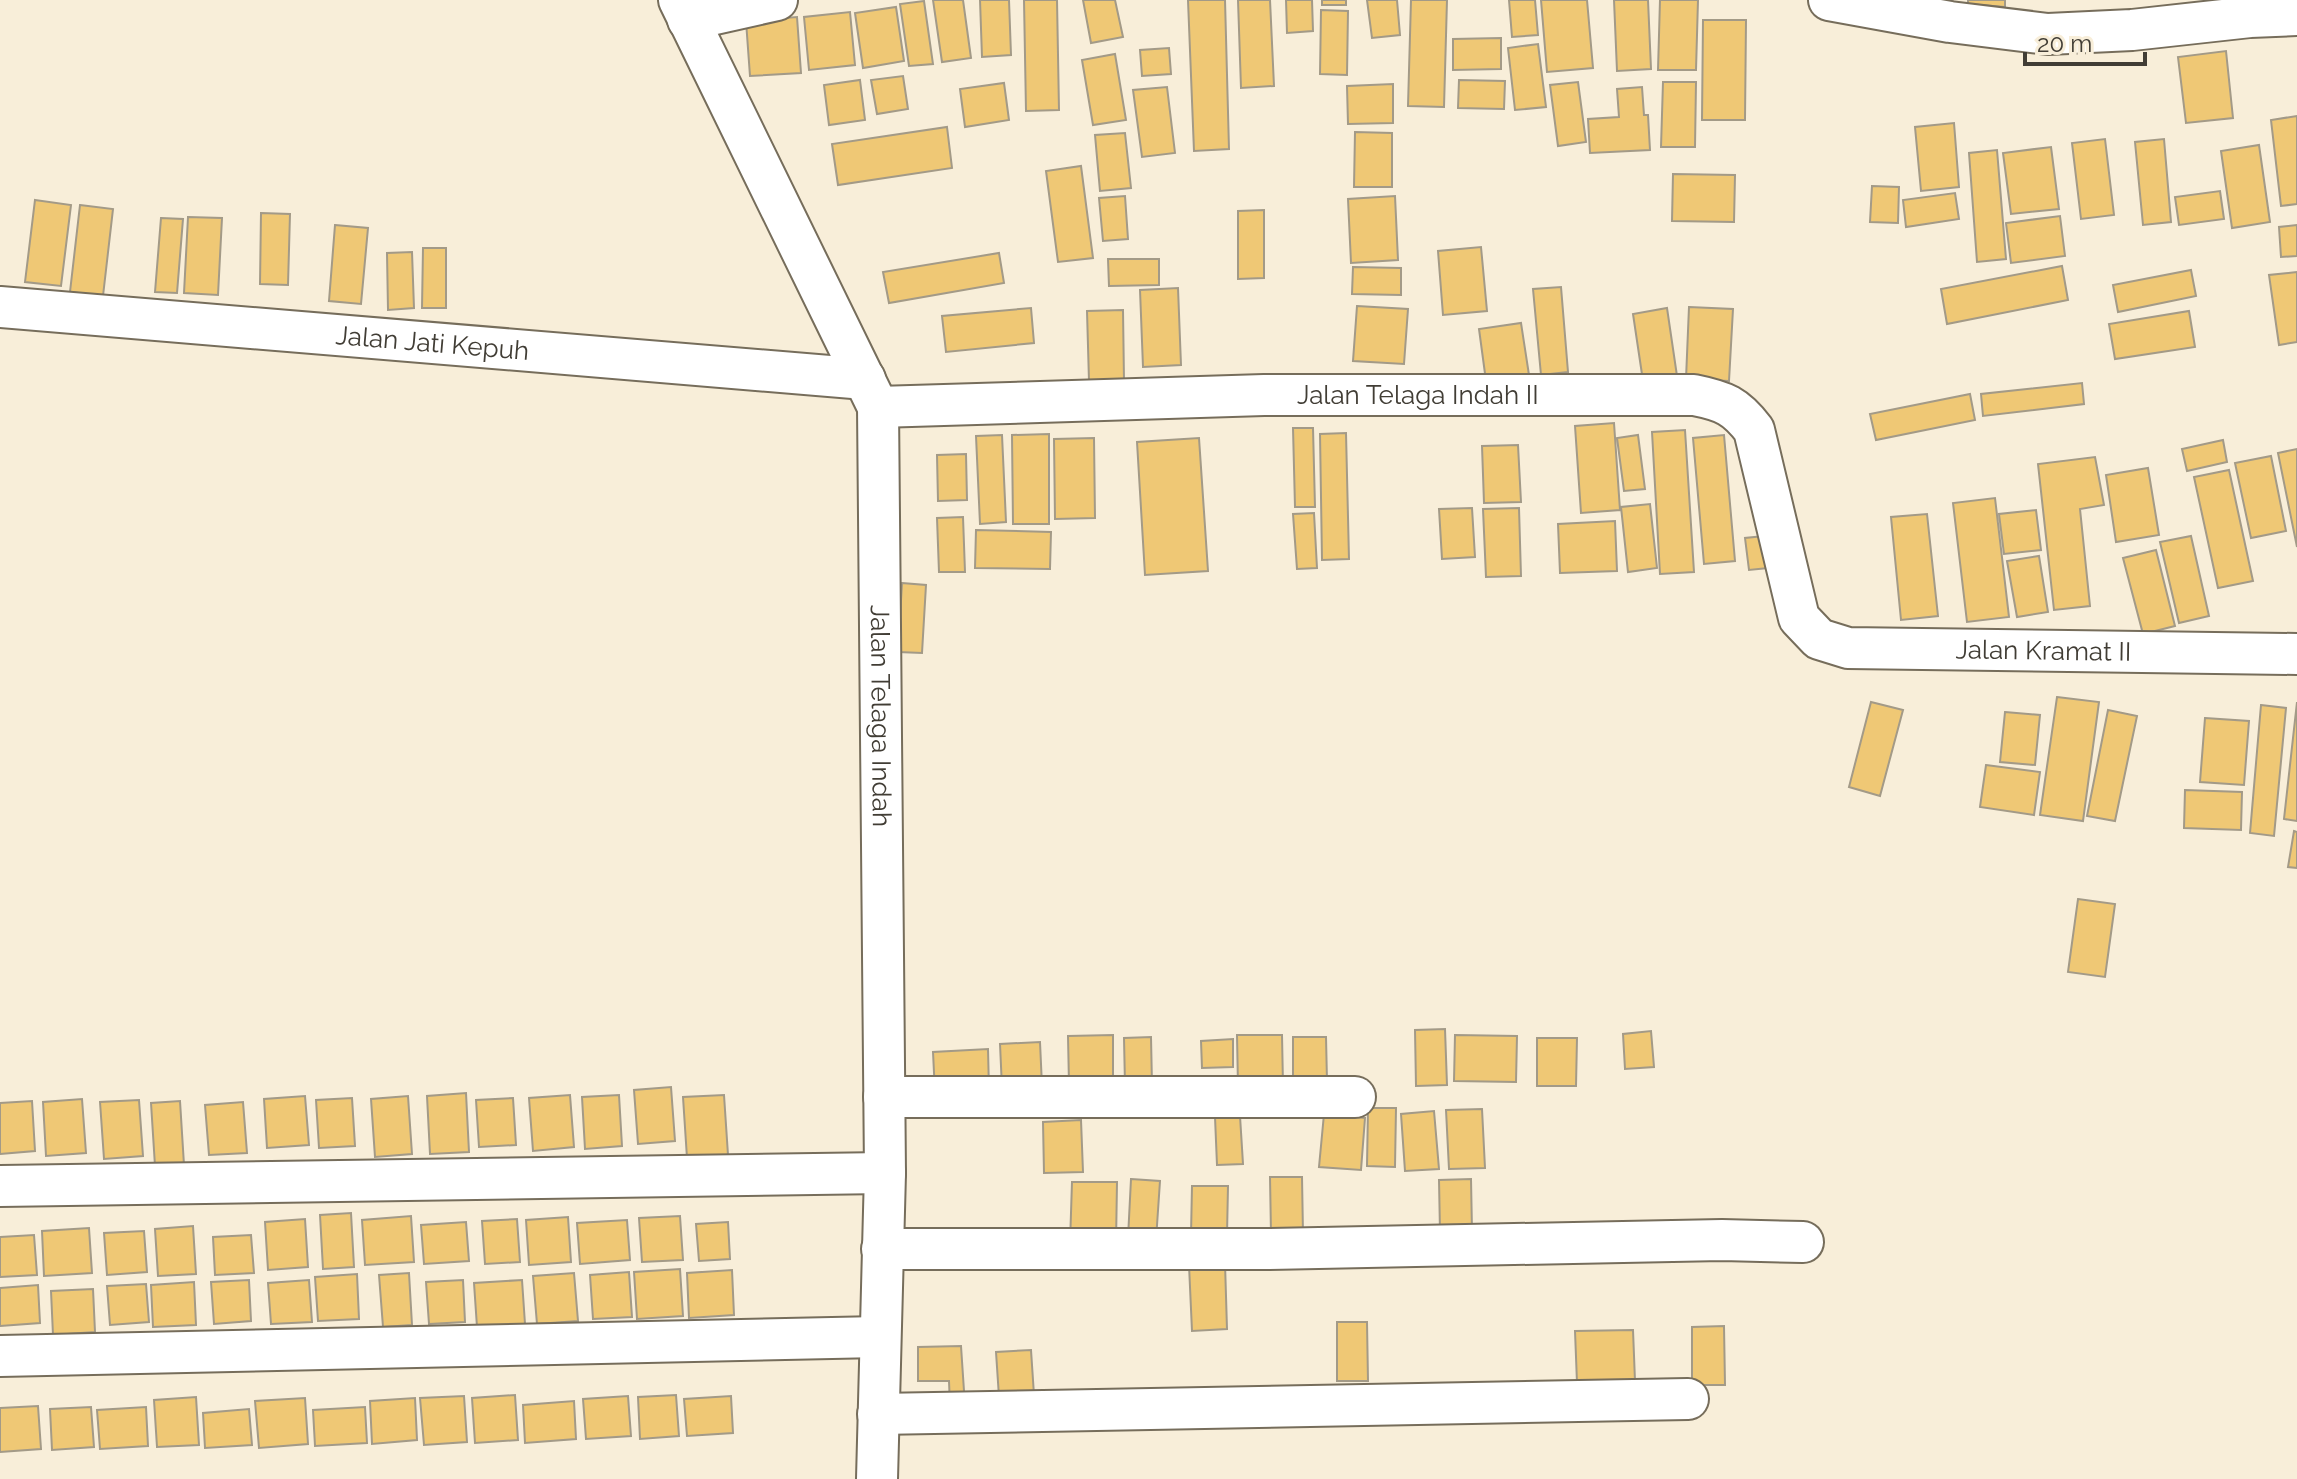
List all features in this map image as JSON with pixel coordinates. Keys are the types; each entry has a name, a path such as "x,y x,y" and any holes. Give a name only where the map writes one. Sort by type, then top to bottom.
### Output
{"street":[{"path":"683,10 777,0"},
{"path":"1829,0 1950,22 2048,34 2132,30 2297,15"},
{"name":"Jalan Telaga Indah","path":"683,10 872,393 900,1097 885,1173 877,1479"},
{"name":"Jalan Jati Kepuh","path":"0,307 872,393"},
{"name":"Jalan Telaga Indah II","path":"872,393 1694,395 1711,398 1731,406 1754,430 1799,618"},
{"name":"Jalan Kramat II","path":"1799,618 1819,639 1848,648 2297,654"},
{"path":"900,1097 1355,1097"},
{"path":"0,1186 885,1173"},
{"path":"882,1249 1266,1249 1691,1240 1803,1242"},
{"path":"0,1356 879,1337"},
{"path":"878,1414 1688,1399"}],"building":[{"path":"933,0 963,0 971,58 942,62"},
{"path":"980,0 1009,0 1011,55 982,57"},
{"path":"1024,0 1057,0 1059,110 1026,111"},
{"path":"1083,0 1115,0 1123,37 1091,43"},
{"path":"1188,0 1225,0 1229,149 1194,151"},
{"path":"1238,0 1270,0 1274,86 1241,88"},
{"path":"1286,0 1312,0 1313,31 1287,33"},
{"path":"1322,0 1346,0 1346,5 1322,5"},
{"path":"1367,0 1397,0 1400,35 1372,38"},
{"path":"1411,0 1447,0 1444,107 1408,106"},
{"path":"1509,0 1535,0 1538,35 1512,37"},
{"path":"1541,0 1587,0 1593,68 1547,72"},
{"path":"1614,0 1648,0 1651,69 1617,71"},
{"path":"1660,0 1698,0 1696,70 1658,70"},
{"path":"1968,0 2005,0 2005,7 1968,4"},
{"path":"924,1 933,64 909,66 900,4"},
{"path":"896,7 904,61 863,68 855,13"},
{"path":"1321,10 1348,11 1347,75 1320,74"},
{"path":"850,12 855,65 809,70 804,17"},
{"path":"797,17 801,73 750,76 746,21"},
{"path":"1703,20 1746,20 1745,120 1702,120"},
{"path":"1501,38 1501,69 1453,70 1453,39"},
{"path":"1538,44 1546,107 1515,110 1508,48"},
{"path":"1169,48 1171,74 1142,76 1140,50"},
{"path":"2226,51 2233,118 2186,123 2178,57"},
{"path":"1115,54 1126,120 1093,125 1082,60"},
{"path":"903,76 908,109 877,114 871,80"},
{"path":"860,80 865,120 829,125 824,85"},
{"path":"1459,80 1505,81 1504,109 1458,108"},
{"path":"1578,82 1586,142 1558,146 1550,85"},
{"path":"1663,82 1696,82 1695,147 1661,147"},
{"path":"1004,83 1009,120 965,127 960,89"},
{"path":"1393,84 1393,123 1348,124 1347,86"},
{"path":"1167,87 1175,153 1142,157 1133,90"},
{"path":"1642,87 1644,115 1648,115 1650,150 1590,153 1588,119 1619,117 1617,89"},
{"path":"2297,116 2297,204 2281,206 2271,120"},
{"path":"1954,123 1959,187 1921,191 1915,127"},
{"path":"947,127 952,168 838,185 832,144"},
{"path":"1355,132 1392,133 1392,187 1354,187"},
{"path":"1125,133 1131,188 1100,191 1095,135"},
{"path":"2105,139 2114,215 2081,219 2072,143"},
{"path":"2164,139 2171,222 2143,225 2135,142"},
{"path":"2259,145 2270,222 2232,228 2221,151"},
{"path":"2051,147 2059,209 2011,214 2003,153"},
{"path":"1997,150 2006,259 1977,262 1969,153"},
{"path":"1081,166 1093,258 1058,262 1046,171"},
{"path":"1673,174 1735,175 1734,222 1672,221"},
{"path":"1872,186 1899,187 1898,223 1870,222"},
{"path":"2220,191 2224,219 2179,225 2175,197"},
{"path":"1955,193 1959,219 1906,227 1903,200"},
{"path":"1125,196 1128,239 1103,241 1099,198"},
{"path":"1395,196 1398,260 1351,263 1348,199"},
{"path":"35,200 71,205 61,286 25,282"},
{"path":"80,205 113,209 103,296 70,292"},
{"path":"1264,210 1264,278 1238,279 1238,211"},
{"path":"261,213 290,214 288,285 260,284"},
{"path":"2060,216 2065,256 2011,263 2006,223"},
{"path":"188,217 222,218 218,295 184,293"},
{"path":"161,218 183,219 177,293 155,292"},
{"path":"335,225 368,228 361,304 329,301"},
{"path":"2297,225 2297,256 2281,257 2279,227"},
{"path":"1481,247 1487,311 1443,315 1438,251"},
{"path":"423,248 446,248 446,308 422,308"},
{"path":"412,252 414,308 388,310 387,253"},
{"path":"999,253 1004,283 889,303 883,272"},
{"path":"1108,259 1159,259 1159,285 1109,286"},
{"path":"2062,266 2068,300 1947,324 1941,289"},
{"path":"1353,267 1401,268 1401,295 1352,294"},
{"path":"2191,270 2196,296 2118,312 2113,285"},
{"path":"2297,272 2297,342 2279,345 2269,275"},
{"path":"1561,287 1568,372 1541,375 1533,289"},
{"path":"1178,288 1181,365 1143,367 1140,290"},
{"path":"1357,306 1408,309 1404,364 1353,361"},
{"path":"1689,307 1733,309 1729,381 1686,379"},
{"path":"1031,308 1034,343 946,352 942,316"},
{"path":"1667,308 1677,376 1643,381 1633,314"},
{"path":"1123,310 1124,381 1089,381 1087,311"},
{"path":"2189,311 2195,347 2115,359 2109,324"},
{"path":"1521,323 1529,375 1486,381 1479,329"},
{"path":"2082,383 2084,404 1983,416 1981,394"},
{"path":"1970,394 1975,420 1876,440 1870,414"},
{"path":"1614,423 1620,510 1581,513 1575,426"},
{"path":"1293,428 1313,428 1315,507 1295,507"},
{"path":"1685,430 1694,572 1660,574 1652,432"},
{"path":"1346,433 1349,559 1322,560 1320,434"},
{"path":"1049,434 1049,524 1013,524 1012,435"},
{"path":"1002,435 1006,522 980,524 976,436"},
{"path":"1638,435 1645,489 1624,491 1617,438"},
{"path":"1724,435 1735,561 1704,564 1693,438"},
{"path":"1094,438 1095,518 1055,519 1054,439"},
{"path":"1199,438 1208,571 1145,575 1137,442"},
{"path":"2223,440 2227,462 2187,471 2182,449"},
{"path":"1518,445 1521,502 1484,503 1482,446"},
{"path":"2297,449 2297,547 2278,453"},
{"path":"966,454 967,500 938,501 937,455"},
{"path":"2271,456 2286,531 2251,538 2235,463"},
{"path":"2095,457 2104,505 2080,509 2090,606 2054,610 2038,464"},
{"path":"2148,468 2159,535 2116,542 2106,475"},
{"path":"2229,470 2253,581 2218,588 2194,477"},
{"path":"1995,498 2009,617 1967,622 1953,503"},
{"path":"1650,504 1657,568 1628,572 1621,507"},
{"path":"1472,508 1475,557 1442,559 1439,509"},
{"path":"1519,508 1521,576 1486,577 1483,509"},
{"path":"2036,510 2041,550 2004,554 1999,514"},
{"path":"1314,513 1317,568 1297,569 1293,514"},
{"path":"1927,514 1938,616 1901,620 1891,517"},
{"path":"963,517 965,572 939,572 937,518"},
{"path":"1615,521 1617,571 1560,573 1558,524"},
{"path":"976,530 1051,532 1050,569 975,568"},
{"path":"1774,535 1778,567 1749,570 1745,538"},
{"path":"2191,536 2209,616 2179,623 2160,542"},
{"path":"2156,550 2175,626 2143,634 2123,558"},
{"path":"2039,556 2048,612 2017,617 2007,561"},
{"path":"902,583 926,585 922,653 898,652"},
{"path":"2057,697 2099,702 2083,821 2040,815"},
{"path":"1871,702 1903,710 1880,796 1849,787"},
{"path":"2297,702 2297,821 2284,819"},
{"path":"2261,705 2286,708 2274,836 2250,833"},
{"path":"2108,710 2137,716 2115,821 2087,816"},
{"path":"2005,712 2040,715 2035,765 2000,762"},
{"path":"2205,718 2249,721 2244,785 2200,782"},
{"path":"1986,765 2040,772 2034,815 1980,807"},
{"path":"2185,790 2242,792 2241,830 2184,828"},
{"path":"2294,831 2297,832 2297,868 2288,867"},
{"path":"2078,899 2115,904 2105,977 2068,972"},
{"path":"1445,1029 1447,1085 1416,1086 1415,1030"},
{"path":"1651,1031 1654,1067 1625,1069 1623,1034"},
{"path":"1113,1035 1113,1085 1069,1084 1068,1036"},
{"path":"1237,1035 1282,1035 1283,1085 1238,1086"},
{"path":"1455,1035 1517,1036 1516,1082 1454,1081"},
{"path":"1151,1037 1152,1085 1125,1085 1124,1038"},
{"path":"1293,1037 1326,1037 1327,1081 1293,1082"},
{"path":"1537,1038 1577,1038 1576,1086 1537,1086"},
{"path":"1233,1039 1233,1067 1202,1068 1201,1041"},
{"path":"1040,1042 1042,1086 1002,1088 1000,1044"},
{"path":"988,1049 989,1090 935,1093 933,1052"},
{"path":"671,1087 675,1141 638,1144 634,1090"},
{"path":"466,1093 469,1152 430,1154 427,1096"},
{"path":"570,1095 574,1147 533,1151 529,1098"},
{"path":"619,1095 622,1146 585,1149 582,1097"},
{"path":"724,1095 728,1155 687,1158 683,1097"},
{"path":"305,1096 309,1145 267,1148 264,1099"},
{"path":"408,1096 412,1154 375,1157 371,1099"},
{"path":"352,1098 355,1146 319,1148 316,1100"},
{"path":"513,1098 516,1145 479,1147 476,1100"},
{"path":"82,1099 86,1153 46,1156 43,1102"},
{"path":"139,1100 143,1156 104,1159 100,1102"},
{"path":"32,1101 35,1151 0,1154 0,1103"},
{"path":"180,1101 184,1165 155,1166 151,1103"},
{"path":"243,1102 247,1153 209,1155 205,1105"},
{"path":"1368,1108 1396,1108 1395,1167 1367,1166"},
{"path":"1482,1109 1485,1168 1449,1169 1446,1110"},
{"path":"1434,1111 1439,1169 1405,1171 1401,1114"},
{"path":"1324,1114 1365,1118 1361,1170 1319,1167"},
{"path":"1240,1116 1243,1164 1217,1165 1215,1117"},
{"path":"1081,1120 1083,1172 1044,1173 1043,1122"},
{"path":"1270,1177 1302,1177 1303,1234 1271,1234"},
{"path":"1131,1179 1160,1181 1156,1240 1128,1238"},
{"path":"1471,1179 1472,1231 1440,1232 1439,1180"},
{"path":"1072,1182 1117,1182 1116,1244 1070,1244"},
{"path":"1192,1186 1228,1186 1227,1235 1191,1235"},
{"path":"351,1213 354,1267 323,1269 320,1215"},
{"path":"411,1216 414,1262 365,1265 362,1220"},
{"path":"680,1216 683,1260 642,1262 639,1218"},
{"path":"568,1217 571,1262 529,1265 526,1220"},
{"path":"305,1219 308,1267 268,1270 265,1222"},
{"path":"517,1219 520,1262 485,1264 482,1221"},
{"path":"627,1220 630,1260 580,1264 577,1223"},
{"path":"466,1222 469,1261 424,1264 421,1225"},
{"path":"728,1222 730,1259 699,1261 696,1224"},
{"path":"193,1226 196,1274 158,1276 155,1229"},
{"path":"89,1228 92,1273 44,1276 42,1231"},
{"path":"144,1231 147,1272 107,1275 104,1233"},
{"path":"34,1235 37,1275 0,1277 0,1237"},
{"path":"251,1235 254,1273 215,1275 213,1237"},
{"path":"1225,1263 1227,1329 1192,1331 1189,1265"},
{"path":"680,1269 683,1316 637,1319 634,1272"},
{"path":"732,1270 734,1315 689,1318 687,1273"},
{"path":"629,1272 632,1317 593,1319 590,1275"},
{"path":"409,1273 412,1325 383,1327 379,1275"},
{"path":"574,1273 578,1321 537,1324 533,1276"},
{"path":"357,1274 359,1319 318,1321 315,1277"},
{"path":"249,1280 251,1321 214,1324 211,1282"},
{"path":"309,1280 312,1322 271,1324 268,1283"},
{"path":"463,1280 465,1322 429,1324 426,1282"},
{"path":"522,1280 525,1324 477,1327 474,1283"},
{"path":"194,1282 196,1325 153,1327 151,1285"},
{"path":"146,1284 149,1322 110,1325 107,1286"},
{"path":"38,1285 40,1323 0,1326 0,1288"},
{"path":"93,1289 95,1332 53,1335 51,1291"},
{"path":"1337,1322 1367,1322 1368,1381 1337,1381"},
{"path":"1724,1326 1725,1385 1692,1385 1692,1327"},
{"path":"1633,1330 1635,1381 1577,1383 1575,1331"},
{"path":"961,1346 965,1406 950,1407 949,1381 918,1381 918,1347"},
{"path":"1031,1350 1034,1395 999,1397 996,1352"},
{"path":"515,1395 518,1440 475,1443 472,1398"},
{"path":"676,1395 679,1436 640,1439 638,1397"},
{"path":"464,1396 467,1442 424,1445 420,1398"},
{"path":"628,1396 631,1436 586,1439 583,1399"},
{"path":"731,1396 733,1433 687,1436 684,1399"},
{"path":"196,1397 199,1445 157,1447 154,1400"},
{"path":"305,1398 308,1444 259,1448 255,1401"},
{"path":"415,1398 417,1440 372,1444 370,1401"},
{"path":"574,1401 576,1439 525,1443 523,1405"},
{"path":"38,1406 41,1449 0,1452 0,1408"},
{"path":"91,1407 94,1447 52,1450 50,1409"},
{"path":"146,1407 148,1446 100,1449 97,1410"},
{"path":"365,1407 367,1443 315,1446 313,1410"},
{"path":"249,1409 252,1445 205,1448 203,1413"}]}
